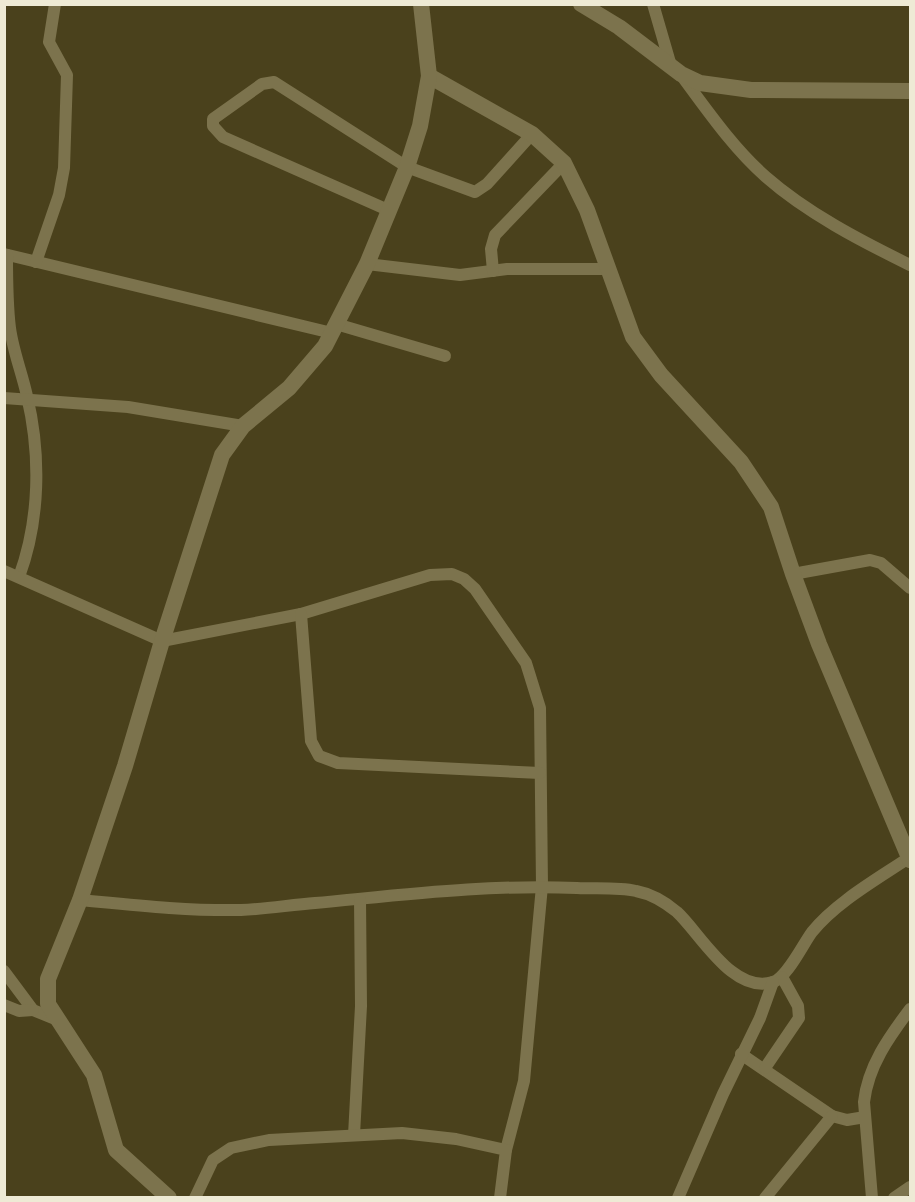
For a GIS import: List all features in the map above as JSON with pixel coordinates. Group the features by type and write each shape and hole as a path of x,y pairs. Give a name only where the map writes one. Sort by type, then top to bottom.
{"street":[{"path":"36,262 59,195 64,168 67,75 49,42 55,4"},
{"path":"581,4 619,27 676,70 700,83 730,89 910,91"},
{"path":"653,4 676,70 717,123 766,177 833,222 910,265"},
{"path":"169,1197 116,1150 94,1076 55,1019 48,1004 46,988 54,962 80,900 125,766 162,641 222,455 243,426 301,376 334,329 367,264 407,167 420,126 429,76 421,5"},
{"path":"429,76 532,134 564,163 587,210 625,318 645,356 730,449 758,484 771,507 793,574 844,703 910,858 846,900 825,917 777,980 741,1054 678,1197"},
{"path":"388,210 223,137 213,126 213,119 262,84 274,82 407,167 475,192 487,184 532,134"},
{"path":"493,271 491,249 495,235 564,163"},
{"path":"19,578 29,551 36,507 36,460 28,399 10,331 6,254 445,356"},
{"path":"367,264 460,275 493,271 608,269"},
{"path":"4,398 128,407 243,426"},
{"path":"793,574 857,560 870,560 881,563 910,588"},
{"path":"4,572 162,641 301,614 430,575 452,574 464,579 494,613 526,663 540,708 542,886 524,1081 506,1150 500,1197"},
{"path":"301,614 311,741 319,756 338,763 540,773"},
{"path":"80,900 169,908 241,909 493,887 542,886 635,891 649,895 678,914 714,957 726,967 753,982 777,980"},
{"path":"354,1135 361,1006 360,899"},
{"path":"4,971 33,1010"},
{"path":"765,1068 799,1018 798,1005 777,980"},
{"path":"4,1005 19,1011 33,1010 55,1019"},
{"path":"872,1197 864,1102 870,1074 889,1038 910,1009"},
{"path":"741,1054 765,1068 832,1116 847,1120 865,1117"},
{"path":"765,1197 832,1116"},
{"path":"195,1197 213,1160 231,1148 268,1140 425,1134 506,1150"},
{"path":"894,1197 910,1187"}]}
